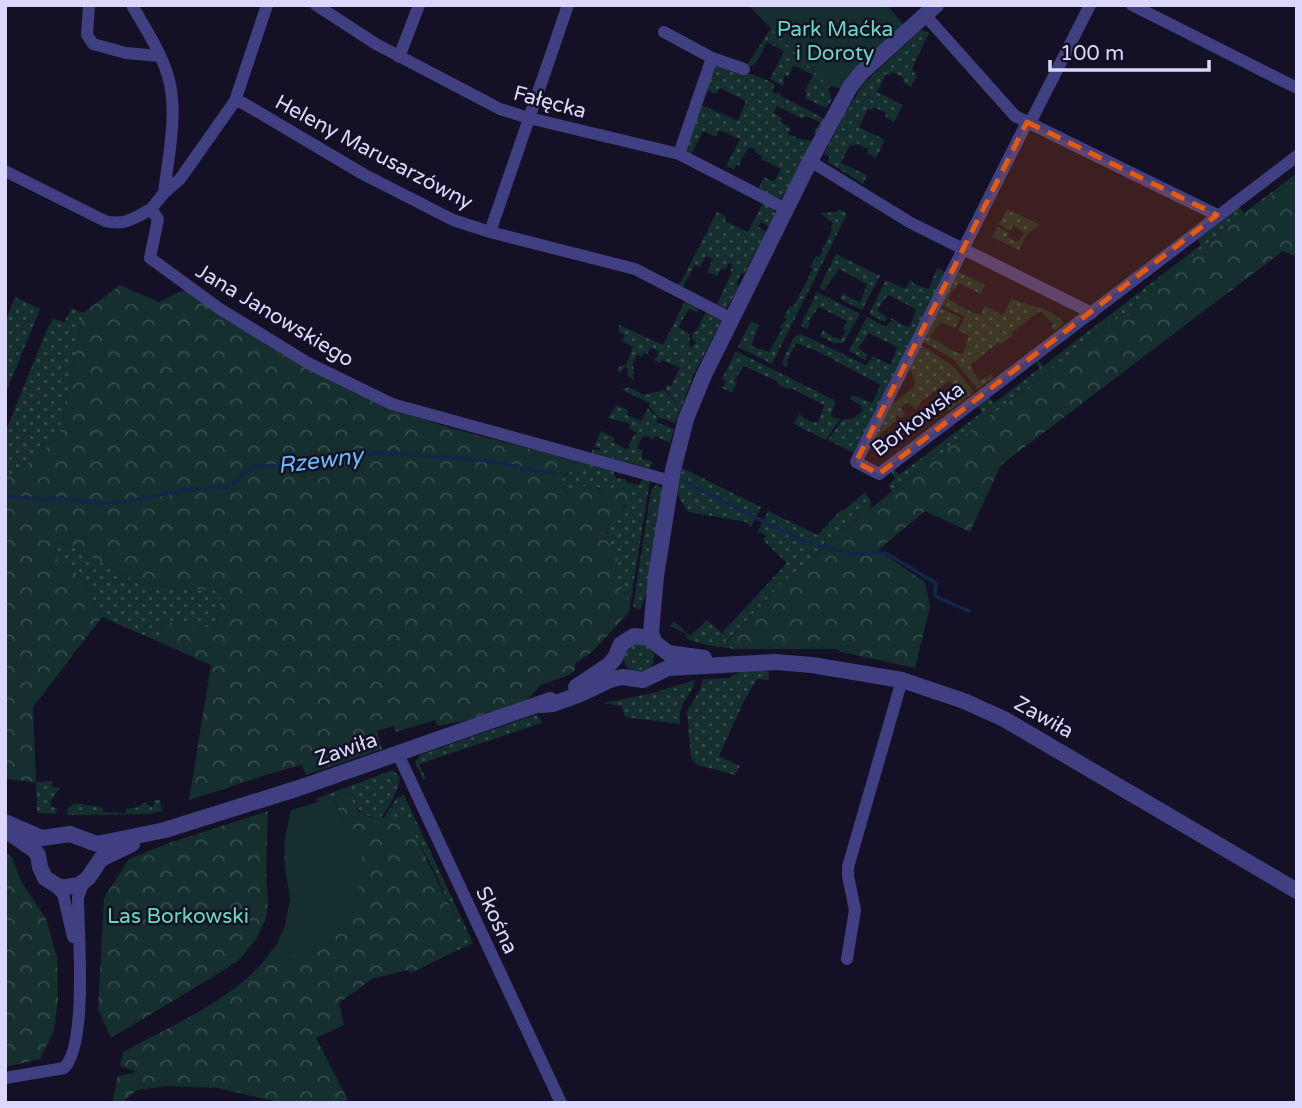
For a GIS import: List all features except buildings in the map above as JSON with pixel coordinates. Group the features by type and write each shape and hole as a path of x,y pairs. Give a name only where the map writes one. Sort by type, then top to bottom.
{"street":[{"path":"89,5 87,34 93,44 126,53 159,56"},
{"path":"132,5 170,82 170,148 164,193"},
{"path":"5,171 105,221 117,224 127,222 151,209 180,179 235,101 267,5"},
{"name":"Fałęcka","path":"316,5 399,57 493,106 529,118 679,154 786,209"},
{"path":"399,57 419,5"},
{"path":"490,232 568,5"},
{"name":"Borkowska","path":"1090,5 856,462 879,474 1297,156"},
{"path":"1132,5 1297,88"},
{"path":"657,672 661,662 652,626 656,576 671,481 686,419 704,374 837,108 861,73 930,10 1015,116 1217,215"},
{"path":"664,32 712,58 744,69"},
{"path":"679,154 712,58"},
{"name":"Heleny Marusarzówny","path":"235,101 243,103 363,174 453,220 635,269 732,319"},
{"path":"810,161 911,223 1092,313"},
{"name":"Jana Janowskiego","path":"151,209 158,219 150,258 220,309 308,363 392,404 413,411 671,481"},
{"path":"631,637 639,627 656,576"},
{"name":"Zawiła","path":"88,877 103,857 164,831 541,705 586,681 609,665 621,645 631,637 643,636 674,654 741,662 812,665 902,680 964,701 1004,719 1297,891"},
{"path":"617,655 619,667 629,678"},
{"name":"Zawiła","path":"541,705 553,704 578,695 610,680 643,680 668,668 741,662"},
{"path":"847,959 855,910 848,867 902,680"},
{"name":"Skośna","path":"398,754 561,1103"},
{"name":"Zawiła","path":"5,822 37,836 70,834 103,844 164,831"},
{"path":"5,830 34,850 42,873 64,898 79,957"},
{"path":"39,861 41,849 53,837"},
{"path":"5,1078 64,1068 74,1053 79,999 78,897 94,858 89,844 83,839"},
{"path":"55,886 73,888 88,877"}],"highlighted area":[{"path":"1027,122 1217,215 879,474 856,462"}],"green space":[{"name":"Park Maćka i Doroty","path":"748,5 887,5 905,26 843,89 828,86"},
{"path":"774,24 831,84 828,90 832,100 826,108 805,98 805,91 813,75 794,65 788,77 784,75 783,86 770,79 784,51 767,42 756,63 747,65"},
{"path":"921,30 929,33 912,69 917,77 911,87 903,82 904,78 892,72 890,75 886,74 877,92 903,105 894,122 885,117 886,113 874,107 872,110 868,109 859,127 885,140 876,158 867,153 868,149 856,143 854,146 850,145 841,163 867,175 863,184 828,162 830,157 824,154 864,83"},
{"path":"715,64 746,72 775,84 772,92 778,94 782,88 779,95 825,119 817,135 814,133 820,122 805,116 803,119 777,106 774,113 782,118 780,122 791,128 788,134 813,141 783,197 778,199 758,190 764,177 774,182 781,169 761,159 762,156 754,152 755,149 749,147 740,165 736,165 734,170 726,166 740,139 719,130 716,137 703,131 691,155 686,151 702,105 737,122 707,105 738,121 746,101 720,88 716,94 707,90"},
{"path":"1297,173 1297,179 1240,216 1134,306 892,491 888,486 895,478 891,471 894,469 899,475 982,412 978,406 989,397 994,403 1040,368 1036,362 1038,360 1043,366 1201,245 1197,238 1239,207 1244,213"},
{"path":"1297,179 1297,257 1283,251 1001,465 970,532 925,511 878,550 925,582 930,607 915,668 837,649 735,649 726,643 781,584 892,491 1134,306 1240,216"},
{"path":"763,203 773,208 775,214 769,226 761,222 758,227 766,232 744,274 741,273 736,284 739,286 726,309 717,304 732,272 730,271 733,266 729,263 726,268 720,270 718,276 707,272 713,259 706,256 700,267 695,265 683,287 677,284 681,282 717,212 726,217 725,221 748,232"},
{"path":"840,209 847,214 772,364 738,347 751,321 759,325 751,346 769,352 782,329 780,327 787,319 784,317 790,306 793,307 813,269 810,267 816,256 819,257 832,230 833,223 820,213 836,212"},
{"path":"1007,209 1040,225 1027,234 1019,250 992,237 998,227 1009,233 1007,237 1017,242 1025,233 1013,225 1010,231 999,224"},
{"path":"836,254 880,276 862,310 840,299 843,293 861,302 867,284 839,269 824,290 819,288"},
{"path":"937,268 947,273 856,454 828,440 842,420 854,418 863,410 850,399 852,395 872,403 881,385 817,351 796,343 786,368 783,360 794,337 801,334 866,365 871,359 876,361 872,356 891,365 897,347 869,333 858,348 868,355 865,360 849,351 867,317 886,327 890,322 895,323 891,318 910,327 916,309 888,295 877,310 887,318 885,322 869,314 886,280 905,289 911,280 914,284 929,289"},
{"path":"957,271 985,285 981,294 959,283 952,290 948,299 971,312 981,315 985,306 1003,315 1012,298 1053,313 1064,323 1048,332 1054,324 1040,311 1011,333 1012,336 1001,344 999,342 970,365 979,381 991,375 993,378 978,389 952,358 922,341 939,307 961,318 955,328 940,322 930,337 962,354 967,345 965,344 969,336 958,330 965,317 940,304"},
{"path":"120,285 159,302 186,289 279,352 353,392 423,419 558,456 579,465 576,471 568,472 562,478 564,491 567,493 592,485 608,493 617,483 627,484 632,495 630,500 611,522 606,534 608,542 618,554 615,573 626,595 629,612 594,650 575,664 575,670 569,675 541,685 525,702 474,719 437,726 435,720 396,732 394,726 377,731 382,749 306,775 302,765 189,800 211,665 157,641 165,622 215,628 222,591 143,585 61,541 53,557 83,577 102,617 33,707 36,782 5,779 5,473 12,476 59,437 83,313"},
{"path":"817,292 860,314 843,343 834,343 820,336 823,330 832,337 841,339 846,331 843,329 847,321 819,307 808,322 810,324 807,329 802,327"},
{"path":"15,297 40,309 5,395 5,323"},
{"path":"686,299 700,306 697,313 689,309 678,327 690,334 691,347 696,343 692,339 693,331 696,332 707,310 722,320 694,374 675,423 658,417 649,406 650,403 622,390 629,387 644,395 664,390 680,407 665,389 667,385 671,386 680,368 662,360 660,363 655,360 659,352 651,348 642,357 637,354 633,363 634,380 628,376 628,369 624,367 621,373 617,371 620,366 626,365 633,347 622,341 625,335 618,331 619,325 663,345"},
{"path":"72,308 83,313 59,437 12,476 5,473 5,433 48,327 53,319 64,322"},
{"path":"920,345 952,365 974,392 949,411 946,407 962,394 949,381 919,403 916,409 907,402 901,408 905,415 901,418 897,415 896,421 879,435 884,442 869,450 889,407 914,387 915,380 909,367"},
{"path":"736,351 834,400 831,414 832,417 840,419 826,440 794,424 799,414 818,423 824,405 777,384 775,380 744,366 734,381 737,383 732,393 718,386 723,387 726,381 722,379"},
{"path":"617,405 628,410 627,415 641,421 648,408 658,418 656,422 674,429 670,443 655,436 653,440 649,436 642,437 637,448 643,451 641,458 653,462 649,468 592,453 592,449 600,450 594,447 601,431 615,438 613,442 626,449 631,448 628,446 634,435 638,434 629,428 630,424 608,418"},
{"path":"558,456 613,471 616,478 625,479 626,482 640,485 643,476 650,480 629,612 626,595 615,573 618,554 606,535 612,521 627,506 613,488 608,493 598,487 571,493 564,491 562,478 579,465"},
{"path":"682,468 761,507 751,527 746,522 688,512 677,494"},
{"path":"657,484 663,489 649,587 640,610 633,606 651,491"},
{"path":"865,492 871,501 870,509 781,584 726,642 735,649 687,639 687,634 670,626 674,621 690,636 707,620 722,633 787,563 763,540 766,536 761,532 757,533 768,511 818,535 841,510"},
{"path":"61,541 143,585 222,591 215,629 165,622 157,641 102,617 83,577 53,557"},
{"path":"639,643 645,644 653,652 653,664 645,672 639,673 633,672 625,664 624,658 625,652 633,644"},
{"path":"744,669 766,669 769,680 757,679 719,756 740,766 735,775 698,765 691,759 687,711 700,690 703,679 729,678"},
{"path":"695,680 681,709 680,724 625,717 622,706 604,703 653,693"},
{"path":"537,714 542,723 419,764 426,779 423,779 415,762 420,755"},
{"path":"393,770 400,778 399,784 381,817 364,814 347,792 320,802 315,799"},
{"path":"52,781 52,787 60,788 51,800 51,806 57,809 56,814 37,813 36,782"},
{"path":"347,792 359,812 370,817 400,818 412,829 459,925 462,937 452,953 411,973 408,970 372,979 339,1003 344,1025 316,1038 348,1100 336,1103 283,1103 217,1088 166,1086 137,1090 121,1103 112,1103 118,1076 135,1071 120,1066 123,1052 201,1011 228,993 252,974 272,952 285,927 290,900 285,853 291,810 343,824 334,797"},
{"path":"404,795 473,943 452,953 458,945 459,925 432,866 411,829 384,817 397,798"},
{"path":"334,797 345,828 360,851 363,861 359,888 352,909 334,938 304,952 264,961 277,944 285,925 290,900 284,842 291,810"},
{"path":"154,800 160,800 162,811 147,814 67,815 68,808 75,803 103,808 103,812 126,813 126,809 138,807 145,802 151,807 154,806"},
{"name":"Las Borkowski","path":"268,811 268,903 266,918 256,939 240,959 221,972 111,1038 98,1009 104,898 129,859 166,844"},
{"name":"Las Borkowski","path":"5,851 12,858 22,883 46,919 57,957 58,999 54,1031 40,1059 5,1067"}],"waterway":[{"name":"Rzewny","path":"5,496 123,502 185,490 231,486 247,470 256,466 305,466 382,452 487,461 556,474"},
{"name":"Rzewny","path":"685,482 801,540 852,554 885,553 934,582 935,594 939,598 969,611"}]}
